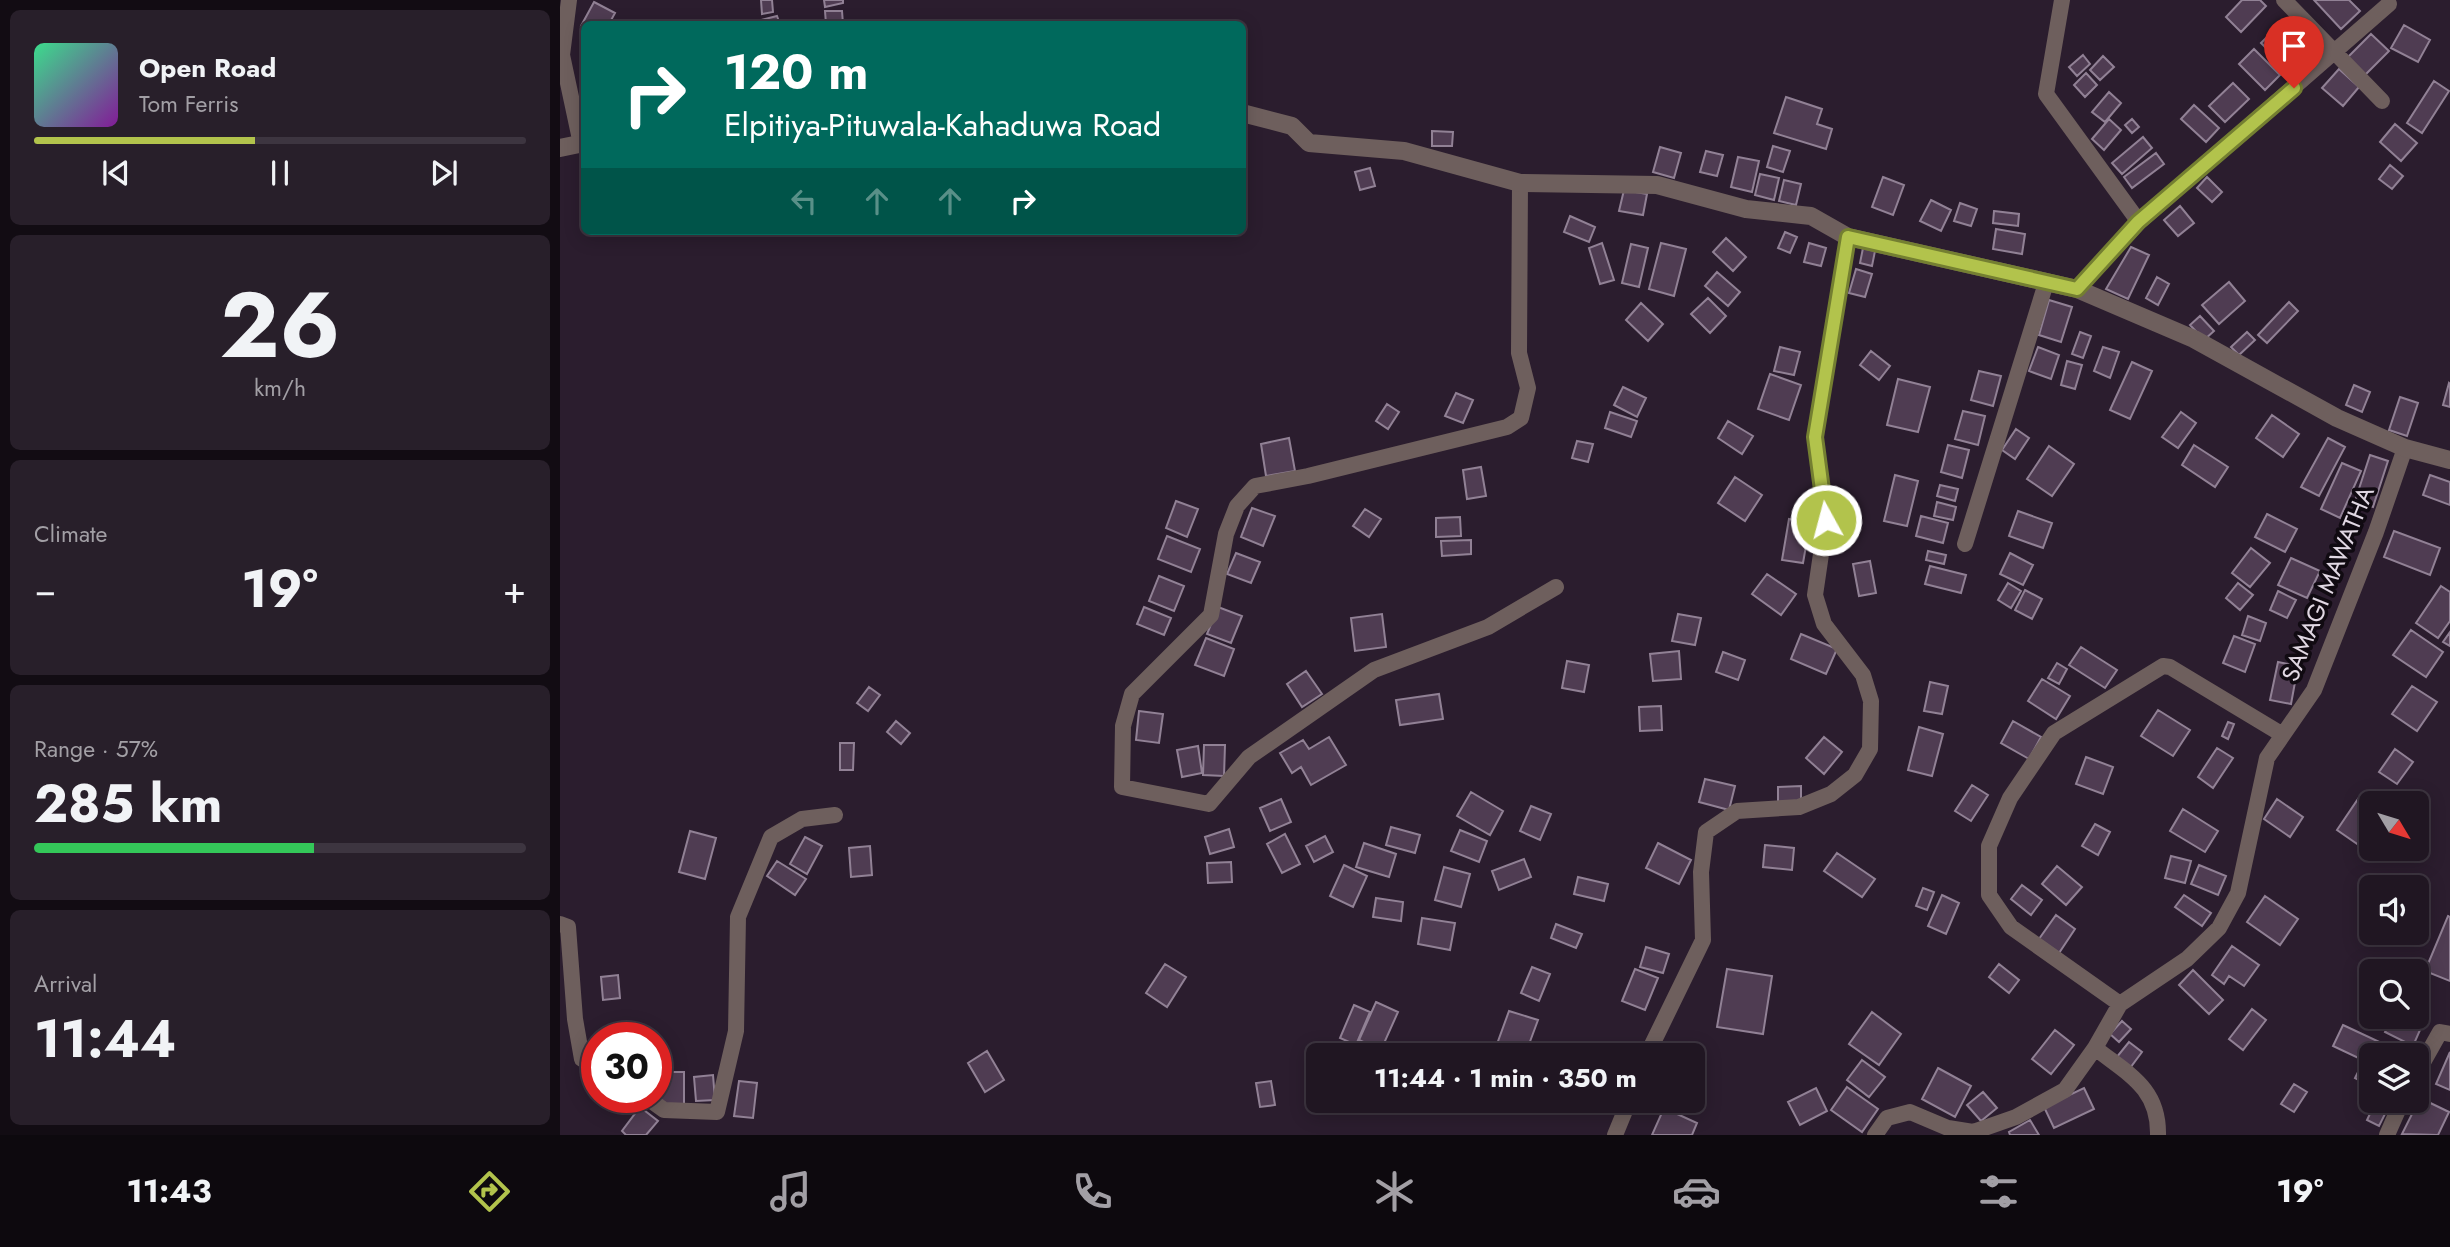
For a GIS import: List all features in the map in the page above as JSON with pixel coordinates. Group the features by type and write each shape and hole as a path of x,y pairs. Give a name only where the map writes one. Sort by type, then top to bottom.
{"street":[{"path":"569,0 562,55 581,136"},
{"path":"2062,0 2046,94 2138,222"},
{"path":"2284,0 2333,54 2382,101"},
{"path":"2077,289 2138,222 2389,4"},
{"path":"1246,114 1292,126 1309,144 1404,151 1520,183 1657,186 1746,209 1811,216 1848,237 2077,289 2194,339 2337,418 2404,449 2450,460"},
{"path":"560,148 581,144"},
{"path":"1520,183 1518,353 1528,388 1521,418 1507,427 1308,476 1255,486 1237,506 1226,534 1211,615 1132,694 1123,726 1122,787 1209,804 1249,757 1374,670 1488,627 1556,587"},
{"path":"1653,1043 1703,940 1701,872 1706,832 1737,811 1799,807 1831,794 1855,775 1870,749 1871,701 1863,676 1824,624 1815,595 1826,520 1815,437 1848,237"},
{"path":"1965,544 2046,283"},
{"name":"SAMAGI MAWATHA","path":"2120,1004 2187,960 2219,928 2238,893 2267,758 2314,690 2376,532 2404,449"},
{"path":"1875,1135 1887,1118 1910,1112 1948,1128 1973,1132 2016,1117 2065,1090 2095,1048 2120,1004 2011,927 1989,895 1989,846 2010,798 2054,733 2163,666 2170,667 2283,734"},
{"path":"672,1110 717,1112 736,1031 738,917 771,837 802,819 835,815"},
{"path":"560,925 568,927 575,1019 581,1053"},
{"path":"2429,1052 2440,1032 2450,1034"},
{"path":"2095,1048 2147,1088 2159,1118 2158,1135"},
{"path":"1615,1135 1624,1113"},
{"path":"2388,1135 2397,1113"}],"building":[{"path":"761,0 772,0 773,12 762,14"},
{"path":"824,0 843,0 843,3 825,7"},
{"path":"2242,0 2260,0 2266,6 2241,32 2226,17"},
{"path":"2314,0 2349,0 2360,11 2341,29"},
{"path":"594,2 615,13 611,21 584,21"},
{"path":"825,11 842,11 843,21 826,21"},
{"path":"777,16 779,21 757,21"},
{"path":"2282,22 2308,48 2287,69 2261,43"},
{"path":"2404,25 2430,40 2418,62 2391,48"},
{"path":"2371,34 2389,51 2363,77 2345,60"},
{"path":"2254,49 2280,75 2265,90 2239,64"},
{"path":"2083,55 2090,64 2077,76 2069,67"},
{"path":"2103,56 2114,67 2100,80 2090,70"},
{"path":"2339,69 2359,87 2343,106 2322,88"},
{"path":"2086,73 2097,85 2085,97 2074,85"},
{"path":"2434,81 2449,91 2422,133 2407,123"},
{"path":"2233,83 2249,99 2225,122 2209,106"},
{"path":"2109,92 2121,103 2105,122 2092,112"},
{"path":"1786,97 1822,109 1817,124 1832,129 1826,149 1774,133"},
{"path":"2194,105 2219,128 2206,142 2181,119"},
{"path":"2109,119 2121,130 2104,150 2092,139"},
{"path":"2132,119 2139,127 2132,133 2125,125"},
{"path":"2395,124 2417,143 2401,161 2380,142"},
{"path":"1432,131 1453,132 1452,146 1432,146"},
{"path":"2143,137 2152,148 2122,174 2112,163"},
{"path":"1773,146 1790,151 1783,172 1767,167"},
{"path":"1660,147 1681,153 1674,178 1653,172"},
{"path":"1706,151 1723,155 1717,176 1700,172"},
{"path":"2156,153 2164,164 2132,188 2124,177"},
{"path":"1738,157 1759,161 1752,192 1731,187"},
{"path":"2390,165 2403,176 2392,189 2379,179"},
{"path":"1370,168 1375,186 1360,190 1355,172"},
{"path":"1760,174 1779,178 1774,200 1755,195"},
{"path":"1883,177 1904,185 1893,215 1872,207"},
{"path":"2207,177 2222,192 2212,202 2197,188"},
{"path":"1784,180 1801,184 1796,205 1779,201"},
{"path":"1624,190 1647,194 1643,215 1619,211"},
{"path":"1931,200 1951,210 1941,231 1920,221"},
{"path":"1960,203 1977,209 1971,226 1954,221"},
{"path":"2180,206 2194,223 2178,236 2164,220"},
{"path":"1994,211 2019,214 2018,226 1993,223"},
{"path":"1570,216 1595,227 1589,242 1564,232"},
{"path":"1996,229 2025,234 2022,254 1993,249"},
{"path":"1785,232 1797,237 1790,253 1778,248"},
{"path":"1726,238 1746,257 1733,271 1713,252"},
{"path":"1602,243 1614,280 1600,284 1589,248"},
{"path":"1661,243 1686,249 1674,296 1649,289"},
{"path":"1809,243 1826,248 1821,266 1804,262"},
{"path":"1631,244 1648,248 1639,287 1622,283"},
{"path":"2131,247 2149,255 2128,299 2106,289"},
{"path":"1863,248 1875,251 1872,266 1860,263"},
{"path":"1856,269 1872,274 1865,297 1849,293"},
{"path":"1717,272 1740,292 1728,306 1705,286"},
{"path":"2157,277 2169,284 2158,305 2146,298"},
{"path":"2229,282 2245,301 2219,324 2202,305"},
{"path":"1708,298 1726,316 1710,333 1691,314"},
{"path":"2049,300 2072,307 2061,342 2039,335"},
{"path":"2289,302 2298,311 2267,343 2258,335"},
{"path":"1641,303 1663,324 1648,341 1626,320"},
{"path":"2200,316 2214,331 2204,340 2190,325"},
{"path":"2080,332 2091,336 2083,358 2072,354"},
{"path":"2247,332 2255,340 2239,355 2231,347"},
{"path":"1780,347 1800,352 1794,375 1774,371"},
{"path":"2038,347 2059,355 2051,379 2029,371"},
{"path":"2103,347 2119,352 2110,378 2094,371"},
{"path":"1871,351 1890,366 1879,380 1860,365"},
{"path":"2067,361 2082,365 2075,389 2061,385"},
{"path":"2132,362 2152,371 2130,419 2110,410"},
{"path":"1979,371 2001,376 1993,406 1971,400"},
{"path":"1770,374 1801,385 1789,420 1758,409"},
{"path":"1898,379 1930,387 1918,432 1887,425"},
{"path":"2450,384 2450,407 2443,405"},
{"path":"2354,385 2370,392 2362,412 2346,405"},
{"path":"1623,387 1646,398 1637,417 1614,405"},
{"path":"1456,393 1473,400 1463,423 1445,416"},
{"path":"2400,397 2418,403 2407,436 2389,430"},
{"path":"1387,404 1399,412 1388,429 1376,421"},
{"path":"1963,411 1985,416 1978,445 1955,439"},
{"path":"1610,412 1637,421 1631,437 1605,428"},
{"path":"2181,412 2196,423 2178,448 2162,437"},
{"path":"2272,415 2299,434 2283,457 2256,438"},
{"path":"1728,421 1753,436 1742,454 1718,438"},
{"path":"2016,429 2029,438 2015,459 2002,450"},
{"path":"1289,438 1295,471 1266,476 1261,444"},
{"path":"2328,438 2345,447 2319,496 2301,487"},
{"path":"1577,441 1593,444 1588,462 1572,458"},
{"path":"1948,445 1969,450 1962,478 1941,472"},
{"path":"2194,445 2228,467 2215,487 2182,465"},
{"path":"2049,446 2074,464 2052,496 2027,479"},
{"path":"2370,455 2388,461 2373,507 2355,501"},
{"path":"2342,463 2361,471 2340,518 2321,509"},
{"path":"1481,467 1486,496 1467,499 1463,470"},
{"path":"1895,475 1918,481 1907,526 1884,521"},
{"path":"2430,475 2450,482 2450,505 2423,495"},
{"path":"1735,477 1762,495 1745,521 1718,503"},
{"path":"1940,485 1958,489 1955,501 1937,496"},
{"path":"1176,501 1198,509 1187,537 1166,528"},
{"path":"1937,502 1956,507 1953,520 1934,516"},
{"path":"1252,508 1275,516 1263,546 1241,537"},
{"path":"1365,509 1381,519 1369,537 1353,526"},
{"path":"2018,511 2052,523 2043,548 2009,536"},
{"path":"2267,514 2297,529 2285,552 2255,537"},
{"path":"1921,516 1948,523 1943,543 1916,536"},
{"path":"1460,517 1461,536 1436,537 1436,518"},
{"path":"1789,519 1810,523 1803,563 1782,560"},
{"path":"2394,531 2440,548 2430,575 2384,557"},
{"path":"1167,536 1200,549 1191,572 1158,559"},
{"path":"1471,540 1471,554 1442,556 1441,541"},
{"path":"2251,548 2270,563 2250,587 2232,573"},
{"path":"1928,551 1946,555 1944,564 1926,560"},
{"path":"1236,553 1260,562 1251,583 1227,574"},
{"path":"2010,553 2033,565 2023,585 2000,574"},
{"path":"2291,558 2320,571 2307,598 2278,585"},
{"path":"1870,561 1876,593 1859,596 1853,564"},
{"path":"1930,566 1966,575 1961,593 1925,584"},
{"path":"1767,574 1796,594 1781,615 1752,594"},
{"path":"1159,576 1184,586 1174,611 1149,601"},
{"path":"2008,583 2021,591 2011,608 1998,600"},
{"path":"2238,583 2253,595 2240,610 2226,598"},
{"path":"2441,586 2450,592 2450,621 2438,638 2416,623"},
{"path":"2025,590 2042,599 2032,619 2015,610"},
{"path":"2278,591 2296,600 2287,618 2270,610"},
{"path":"1144,607 1171,618 1164,635 1137,624"},
{"path":"1218,607 1242,616 1231,643 1207,634"},
{"path":"1382,614 1386,647 1355,651 1351,618"},
{"path":"1678,614 1701,618 1695,645 1672,641"},
{"path":"2248,616 2266,623 2260,641 2242,635"},
{"path":"2411,630 2443,652 2426,677 2393,655"},
{"path":"2450,632 2450,646 2443,642"},
{"path":"1801,634 1837,649 1826,674 1791,659"},
{"path":"2234,636 2255,644 2245,672 2223,663"},
{"path":"1206,638 1234,649 1224,676 1195,665"},
{"path":"2081,647 2117,670 2105,688 2069,665"},
{"path":"1679,651 1681,679 1653,681 1650,654"},
{"path":"1723,652 1745,660 1738,680 1716,672"},
{"path":"1567,661 1589,665 1584,692 1562,688"},
{"path":"2278,662 2298,666 2291,704 2270,700"},
{"path":"2057,663 2067,669 2059,684 2048,678"},
{"path":"1306,671 1322,694 1302,707 1287,684"},
{"path":"2042,679 2070,696 2056,719 2028,701"},
{"path":"1930,682 1948,686 1942,714 1924,711"},
{"path":"2412,686 2437,702 2417,731 2392,714"},
{"path":"869,687 880,695 868,711 857,703"},
{"path":"1439,694 1443,719 1400,725 1396,700"},
{"path":"1661,706 1662,730 1640,731 1639,707"},
{"path":"2158,710 2190,730 2173,756 2141,736"},
{"path":"1139,711 1163,714 1159,743 1136,740"},
{"path":"896,721 910,733 901,744 887,732"},
{"path":"2013,721 2041,737 2029,759 2001,743"},
{"path":"2228,722 2234,724 2228,739 2222,736"},
{"path":"1919,727 1943,734 1932,776 1908,770"},
{"path":"1329,737 1346,765 1311,785 1301,767 1292,773 1280,753 1303,740 1309,749"},
{"path":"1824,737 1842,752 1824,774 1806,758"},
{"path":"840,743 854,743 853,770 840,770"},
{"path":"1204,745 1225,745 1224,776 1203,775"},
{"path":"1198,746 1202,773 1182,777 1177,750"},
{"path":"2217,748 2233,758 2213,788 2198,777"},
{"path":"2395,749 2413,762 2397,784 2379,772"},
{"path":"2086,757 2113,767 2103,794 2076,784"},
{"path":"1705,779 1735,786 1729,810 1699,802"},
{"path":"1972,785 1988,795 1971,821 1955,811"},
{"path":"1801,786 1801,802 1778,803 1778,787"},
{"path":"1471,792 1503,811 1490,835 1457,816"},
{"path":"1281,799 1291,822 1270,831 1260,808"},
{"path":"2277,799 2303,817 2290,837 2264,819"},
{"path":"2358,799 2359,800 2359,845 2337,830"},
{"path":"1531,806 1551,814 1540,840 1520,831"},
{"path":"2183,809 2218,831 2205,852 2170,831"},
{"path":"2095,824 2110,832 2098,855 2082,846"},
{"path":"1391,827 1420,835 1415,853 1386,845"},
{"path":"1229,829 1234,847 1210,854 1205,837"},
{"path":"1460,830 1487,841 1479,862 1451,851"},
{"path":"690,831 716,838 705,879 679,872"},
{"path":"1285,834 1300,864 1282,873 1267,844"},
{"path":"1325,836 1333,852 1314,862 1306,846"},
{"path":"805,837 822,846 807,874 790,864"},
{"path":"1364,843 1396,854 1389,877 1356,867"},
{"path":"1658,843 1691,860 1679,884 1646,868"},
{"path":"1765,845 1794,848 1792,870 1763,867"},
{"path":"870,846 872,875 851,877 849,848"},
{"path":"1837,853 1875,879 1862,897 1824,871"},
{"path":"2171,856 2191,861 2185,883 2165,878"},
{"path":"1524,859 1531,877 1499,890 1492,871"},
{"path":"777,861 806,879 795,895 767,876"},
{"path":"1231,862 1232,882 1208,883 1207,863"},
{"path":"1344,865 1367,876 1353,907 1330,896"},
{"path":"2199,865 2226,876 2218,895 2191,884"},
{"path":"2057,866 2082,887 2066,905 2042,884"},
{"path":"1444,867 1470,874 1461,907 1435,900"},
{"path":"1578,877 1608,884 1604,901 1574,894"},
{"path":"2022,885 2042,900 2031,915 2011,899"},
{"path":"1923,888 1934,892 1927,910 1916,906"},
{"path":"1942,895 1959,903 1946,934 1928,926"},
{"path":"2184,895 2211,913 2202,926 2175,907"},
{"path":"2265,896 2298,919 2280,945 2247,922"},
{"path":"1376,898 1403,902 1401,921 1373,917"},
{"path":"2056,915 2075,929 2059,953 2039,939"},
{"path":"2448,916 2450,981 2429,973 2429,961"},
{"path":"1422,918 1455,923 1450,950 1418,944"},
{"path":"1556,924 1582,934 1576,948 1551,938"},
{"path":"2232,946 2259,965 2244,986 2229,976 2224,984 2212,975"},
{"path":"1646,947 1669,954 1663,973 1640,967"},
{"path":"1165,964 1186,977 1167,1007 1146,993"},
{"path":"1999,964 2019,980 2009,993 1989,977"},
{"path":"1532,967 1550,974 1539,1001 1521,993"},
{"path":"1635,969 1658,978 1645,1010 1622,1001"},
{"path":"1727,969 1772,976 1763,1034 1717,1027"},
{"path":"2193,970 2223,1000 2209,1014 2179,985"},
{"path":"618,975 620,998 603,1000 601,977"},
{"path":"1376,1002 1398,1012 1384,1043 1366,1043 1359,1040"},
{"path":"1354,1005 1370,1012 1357,1043 1340,1038"},
{"path":"2252,1009 2266,1020 2243,1050 2229,1039"},
{"path":"1509,1011 1538,1020 1529,1043 1497,1043"},
{"path":"1872,1012 1901,1034 1879,1065 1849,1044"},
{"path":"2122,1021 2131,1029 2119,1042 2110,1034"},
{"path":"2343,1025 2382,1043 2359,1043 2359,1058 2333,1046"},
{"path":"2387,1029 2420,1029 2414,1043 2407,1043 2385,1032"},
{"path":"2055,1030 2074,1045 2051,1074 2032,1059"},
{"path":"2129,1042 2142,1052 2130,1068 2116,1058"},
{"path":"987,1051 1004,1080 985,1092 968,1063"},
{"path":"2450,1052 2450,1090 2436,1084"},
{"path":"1862,1060 1885,1077 1869,1097 1847,1080"},
{"path":"1938,1068 1971,1086 1955,1117 1922,1099"},
{"path":"672,1072 684,1072 684,1104 672,1104"},
{"path":"713,1075 715,1100 696,1101 694,1077"},
{"path":"739,1081 757,1083 753,1118 734,1116"},
{"path":"1271,1081 1275,1105 1260,1107 1256,1083"},
{"path":"2294,1084 2307,1092 2294,1112 2281,1104"},
{"path":"1847,1087 1878,1109 1862,1132 1831,1110"},
{"path":"1816,1088 1827,1111 1800,1125 1788,1102"},
{"path":"2084,1088 2094,1109 2054,1128 2044,1107"},
{"path":"1983,1092 1997,1108 1981,1121 1967,1105"},
{"path":"2429,1102 2449,1112 2438,1135 2402,1134 2412,1113 2429,1113"},
{"path":"636,1113 648,1113 658,1121 646,1135 626,1135 622,1131"},
{"path":"1662,1113 1675,1113 1697,1123 1692,1135 1652,1135"},
{"path":"2370,1113 2386,1113 2379,1126 2367,1120"},
{"path":"2030,1120 2039,1135 2010,1135 2009,1132"}],"route":[{"path":"1826,520 1815,437 1848,237 2077,289 2138,222 2294,88"}]}
